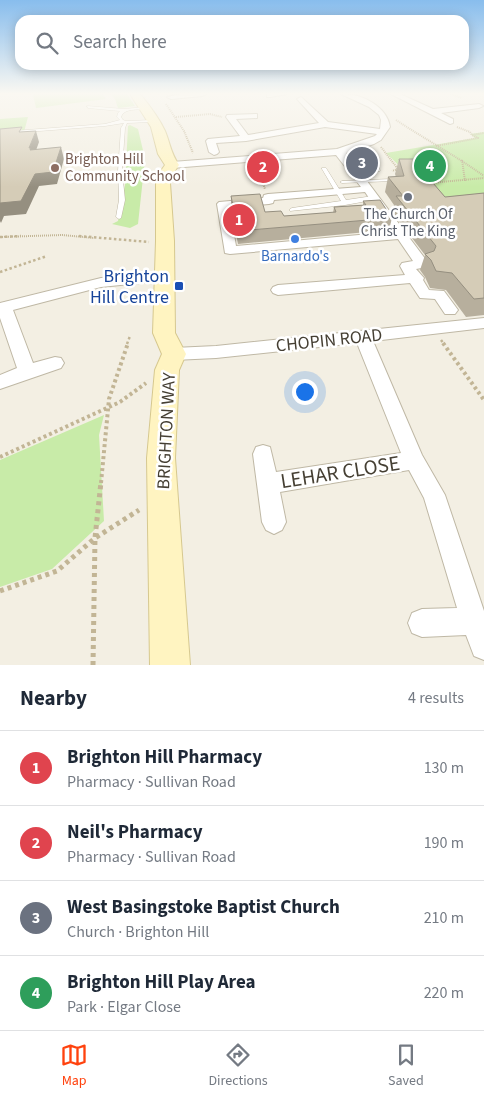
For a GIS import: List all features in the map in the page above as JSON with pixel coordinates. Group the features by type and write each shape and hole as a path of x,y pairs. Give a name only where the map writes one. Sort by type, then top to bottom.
{"street":[{"path":"154,125 166,158 172,165 338,152 371,142 383,132 386,125"},
{"path":"236,125 246,138"},
{"path":"214,152 210,142 213,141 246,138 319,125"},
{"path":"338,125 383,132"},
{"path":"338,152 354,171 361,186 375,201 422,264 407,266 425,295 439,294 450,310"},
{"name":"BRIGHTON WAY","path":"170,665 161,458 167,370 174,354 164,333 163,183 172,165"},
{"path":"361,186 268,197 269,201 223,204 230,250 401,235"},
{"path":"27,370 2,308 77,286 123,278 164,277"},
{"path":"278,290 416,278"},
{"name":"CHOPIN ROAD","path":"174,354 216,352 484,323"},
{"name":"LEHAR CLOSE","path":"363,337 414,460 434,495 474,621 484,646"},
{"path":"0,382 27,370 55,363"},
{"name":"LEHAR CLOSE","path":"263,454 274,522"},
{"name":"LEHAR CLOSE","path":"267,484 414,460"},
{"path":"422,623 474,621"}],"lane":[{"path":"0,133 105,125"},
{"path":"119,217 122,200 120,171 123,125"},
{"path":"354,171 378,170 377,168"},
{"path":"324,169 340,187 345,203"},
{"path":"361,186 392,180"},
{"path":"292,210 375,201"}],"path":[{"path":"181,125 195,157"},
{"path":"403,125 435,146 462,160 484,177"},
{"path":"435,146 478,138 472,135 484,133"},
{"path":"462,160 465,181"},
{"path":"254,161 268,197"},
{"path":"432,190 427,184 465,181 484,177"},
{"path":"0,237 62,235 155,241"},
{"path":"0,272 47,256"},
{"path":"93,665 95,538 109,399 130,336"},
{"path":"438,336 484,400"},
{"path":"0,457 120,402 147,382"},
{"path":"0,591 57,572 95,538 139,510"}],"green space":[{"path":"0,125 26,125 24,132 0,134"},
{"path":"130,125 138,129 145,159 138,224 130,228 112,224 118,221 125,185 128,126"},
{"path":"484,132 484,203 442,207 386,153 475,138 470,134"},
{"path":"104,415 99,435 104,521 52,569 0,587 0,460"}],"building":[{"path":"22,127 19,132 36,131 29,148 31,148 30,150 61,147 53,172 35,174 21,201 0,203 0,129"},
{"path":"399,159 413,159 427,163 421,169 445,197 484,193 484,298 474,299 452,273 436,271 431,260 425,254 434,251 436,246 396,196 403,196 388,177 404,176"},
{"path":"260,194 265,212 281,211 284,216 336,212 334,207 366,205 363,201 380,200 392,218 238,231 231,196"}],"place":[{"name":"West Basingstoke Baptist Church","path":"362,163"},
{"name":"Brighton Hill Play Area","path":"430,166"},
{"name":"Neil's Pharmacy","path":"263,167"},
{"name":"Brighton Hill Community School","path":"55,168"},
{"name":"The Church Of Christ The King","path":"408,197"},
{"name":"Brighton Hill Pharmacy","path":"239,220"},
{"name":"Barnardo's","path":"295,239"},
{"name":"Brighton Hill Centre","path":"179,286"}]}
